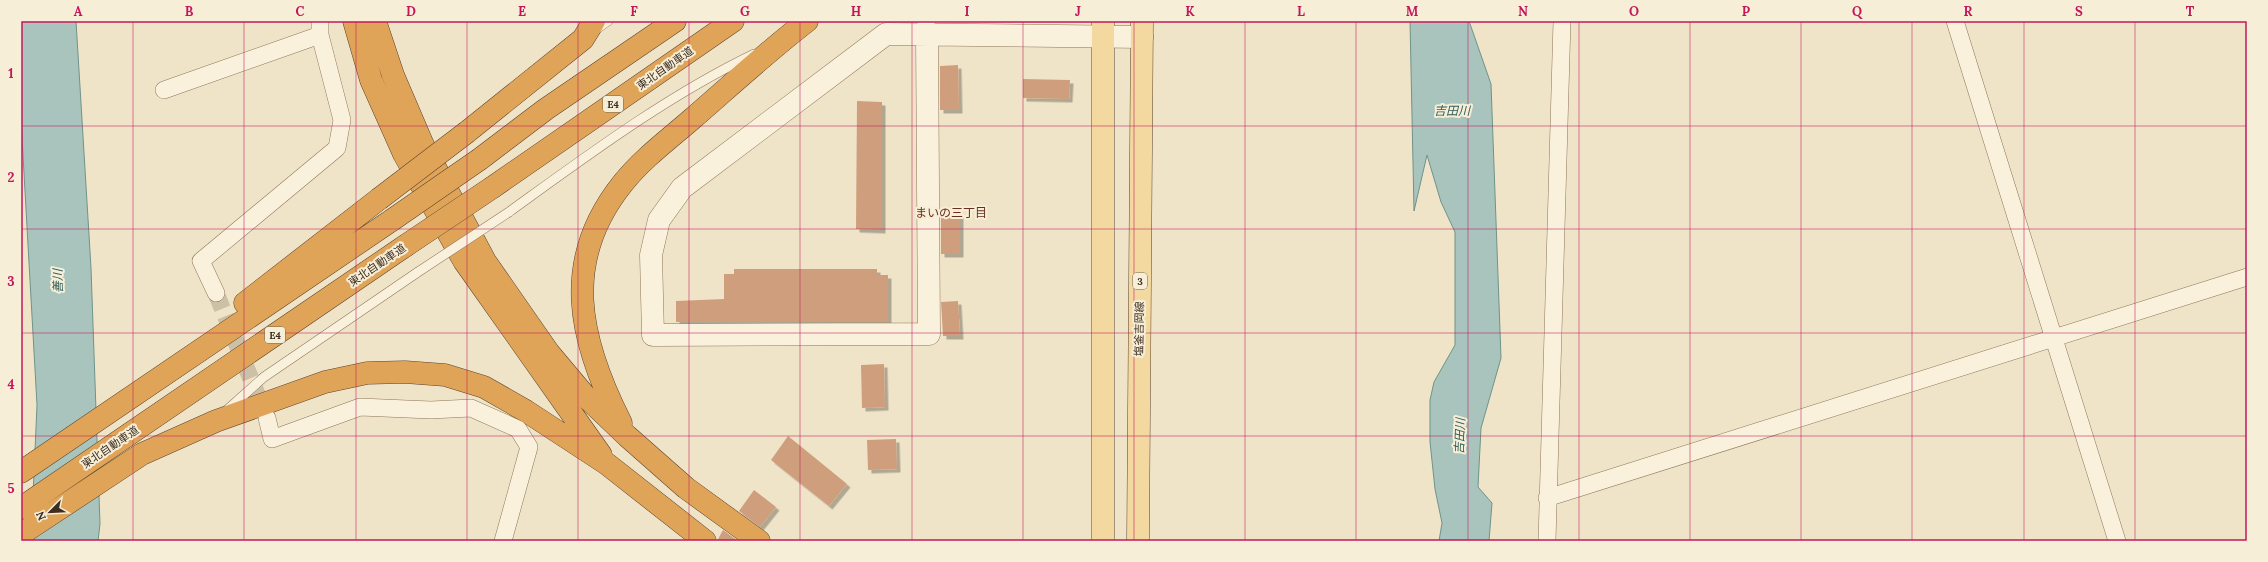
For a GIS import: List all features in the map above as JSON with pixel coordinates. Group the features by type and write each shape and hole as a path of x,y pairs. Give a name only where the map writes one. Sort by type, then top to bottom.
{"highway":[{"path":"354,21 374,86 404,154 464,261 607,464"},
{"path":"375,21 393,75 423,145 484,261 549,353 586,397 627,436 686,488 759,541"},
{"path":"21,472 392,220 480,159 546,109 675,21"},
{"name":"東北自動車道","path":"21,508 493,187 733,21"},
{"path":"627,436 604,391 590,352 582,307 582,281 589,245 604,211 624,182 655,152 783,40 807,21"},
{"path":"140,392 195,341 467,132 588,30"},
{"path":"21,534 142,454 216,421 325,382 367,373 405,372 445,375 484,387 607,464 705,541"}],"main road":[{"path":"1103,29 1103,541"},
{"name":"塩釜吉岡線","path":"1138,541 1142,29"}],"street":[{"path":"1547,541 1547,498 1562,21"},
{"path":"1955,21 2117,541"},
{"path":"164,90 320,28 342,120 337,148 201,261 216,294"},
{"path":"926,28 929,334 653,335 651,255 659,220 682,188 886,34 926,28 1142,29"},
{"path":"1547,498 2054,340 2247,277"},
{"path":"267,418 272,439 360,407 430,410 471,408 518,429 529,447 503,541"}],"lane":[{"path":"588,30 608,21"},
{"path":"216,421 264,377 509,212 597,148 712,74 783,40"}],"water":[{"name":"善川","path":"21,21 76,21 91,268 100,524 98,541 31,541 37,405 21,120"},
{"name":"吉田川","path":"1410,21 1469,21 1491,84 1501,358 1481,428 1478,487 1492,503 1489,541 1439,541 1442,523 1435,489 1430,442 1430,400 1434,382 1455,345 1455,232 1441,202 1427,155 1414,211"}],"building":[{"path":"958,65 959,110 940,110 940,66"},
{"path":"1023,79 1070,80 1069,99 1023,98"},
{"path":"857,101 882,102 882,230 856,229"},
{"path":"941,214 960,214 960,254 941,254"},
{"path":"734,269 877,269 877,275 888,275 888,322 676,322 676,301 724,299 724,274 734,274"},
{"path":"958,301 960,336 943,336 941,302"},
{"path":"884,364 885,407 862,408 861,365"},
{"path":"788,436 847,484 829,506 771,460"},
{"path":"896,439 897,469 868,470 867,440"},
{"path":"754,490 776,507 760,527 739,511"},
{"path":"723,530 738,541 717,541"}],"tunnel":[{"path":"216,293 266,416"}],"district":[{"name":"まいの三丁目","path":"951,213"}]}
